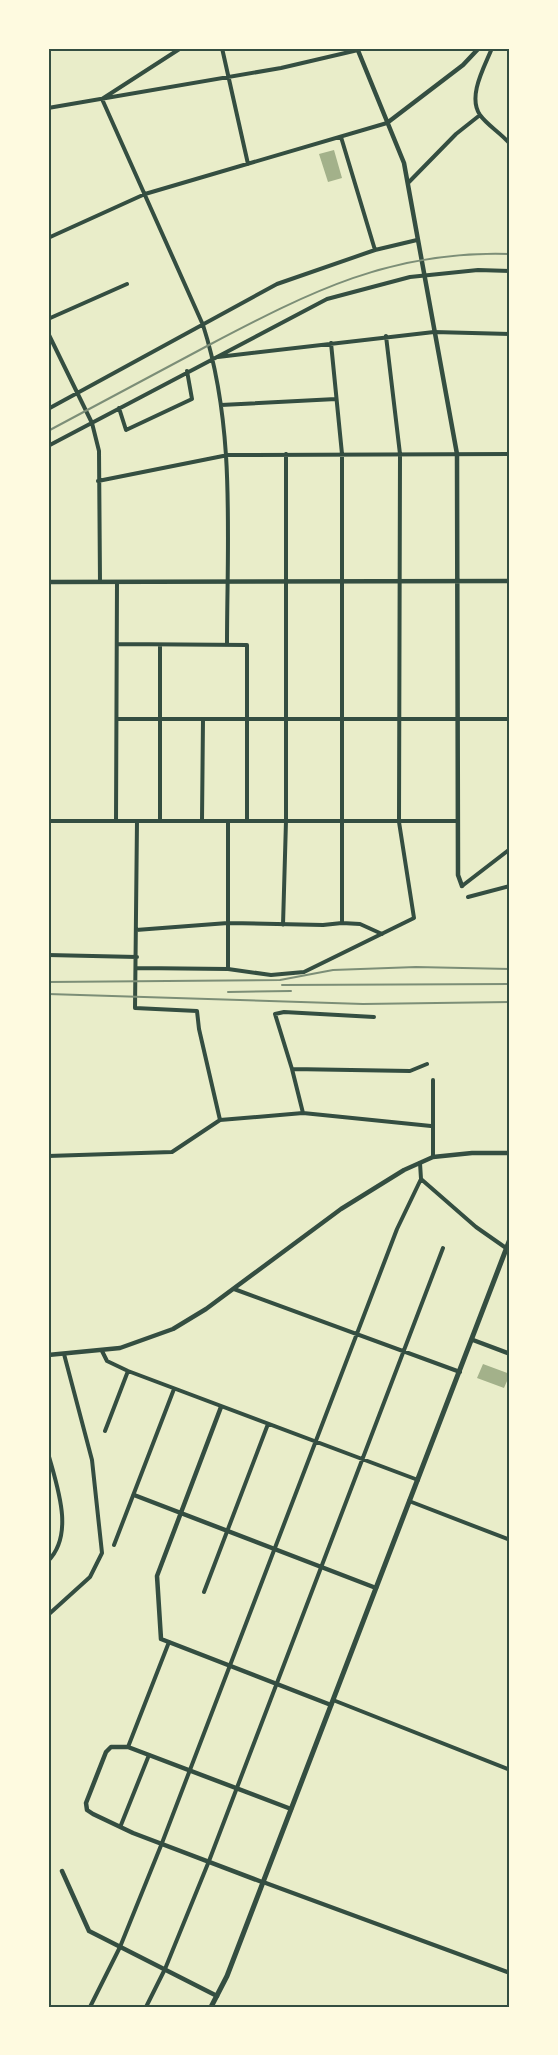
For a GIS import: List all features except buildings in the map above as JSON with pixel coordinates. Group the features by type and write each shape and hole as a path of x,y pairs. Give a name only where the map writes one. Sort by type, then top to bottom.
{"main road":[{"path":"211,2007 291,1809 510,1239"}],"street":[{"path":"102,99 181,48"},
{"path":"222,48 248,164"},
{"path":"48,238 145,194 387,123 463,66 479,48"},
{"path":"492,48 478,84 475,101 480,115 510,144"},
{"path":"48,108 228,77 357,49 409,182 423,276 457,454 458,875 462,886 510,849"},
{"path":"102,99 204,328 213,356 228,455 227,645"},
{"path":"409,182 456,134 480,115"},
{"path":"341,137 375,250"},
{"path":"48,409 204,328 277,284 375,250 417,240"},
{"path":"48,446 213,356 327,298 381,283 423,276 478,270 510,271"},
{"path":"48,319 127,284"},
{"path":"213,356 434,332 510,334"},
{"path":"48,333 91,422 99,451 100,582"},
{"path":"137,968 228,969 271,975 304,972 414,918 399,822 400,454 386,336"},
{"path":"331,343 342,454 342,923"},
{"path":"119,408 126,430 192,399 187,371"},
{"path":"221,405 336,399"},
{"path":"283,925 286,821 286,454"},
{"path":"98,481 228,455 510,454"},
{"path":"48,582 510,581"},
{"path":"116,821 117,582"},
{"path":"117,644 246,645 247,821"},
{"path":"160,645 160,821"},
{"path":"117,719 510,719"},
{"path":"202,821 203,719"},
{"path":"48,821 458,821"},
{"path":"137,821 135,1008 197,1011 220,1120"},
{"path":"228,821 228,969"},
{"path":"468,897 510,886"},
{"path":"136,930 228,923 283,925 342,923 360,924 382,934"},
{"path":"48,955 137,957"},
{"path":"303,1113 275,1014 284,1012 374,1017"},
{"path":"292,1069 410,1071 427,1064"},
{"path":"433,1080 431,1126 433,1157"},
{"path":"48,1156 172,1152 220,1120 303,1113 431,1126"},
{"path":"48,1355 102,1351 157,1336 193,1318 341,1209 404,1170 433,1157 472,1153 510,1153"},
{"path":"90,2007 120,1947 162,1843 397,1229 421,1179 420,1163"},
{"path":"421,1179 476,1227 506,1248"},
{"path":"146,2007 165,1969 208,1861 443,1248"},
{"path":"233,1288 460,1372"},
{"path":"472,1340 510,1354"},
{"path":"102,1351 107,1362 128,1371 418,1480"},
{"path":"48,1615 90,1577 102,1553 92,1460 64,1354"},
{"path":"105,1431 128,1371"},
{"path":"114,1545 174,1388"},
{"path":"221,1407 158,1576 161,1639 276,1685 332,1702 510,1770"},
{"path":"204,1592 268,1425"},
{"path":"48,1453 62,1522 61,1542 48,1561"},
{"path":"134,1495 376,1588"},
{"path":"409,1501 510,1540"},
{"path":"128,1747 169,1642"},
{"path":"291,1809 128,1747 111,1747 106,1752 86,1803 87,1810 93,1814 133,1833 510,1973"},
{"path":"121,1826 149,1755"},
{"path":"62,1871 89,1931 217,1995"}],"shaded area":[{"path":"334,150 342,178 328,182 319,154"},
{"path":"483,1364 510,1374 504,1388 477,1378"}],"railway":[{"path":"48,431 246,326 317,292 353,278 427,259 510,254"},
{"path":"48,982 280,980 333,970 416,967 510,969"},
{"path":"282,985 510,984"},
{"path":"228,992 291,991"},
{"path":"48,994 363,1004 510,1002"}]}
